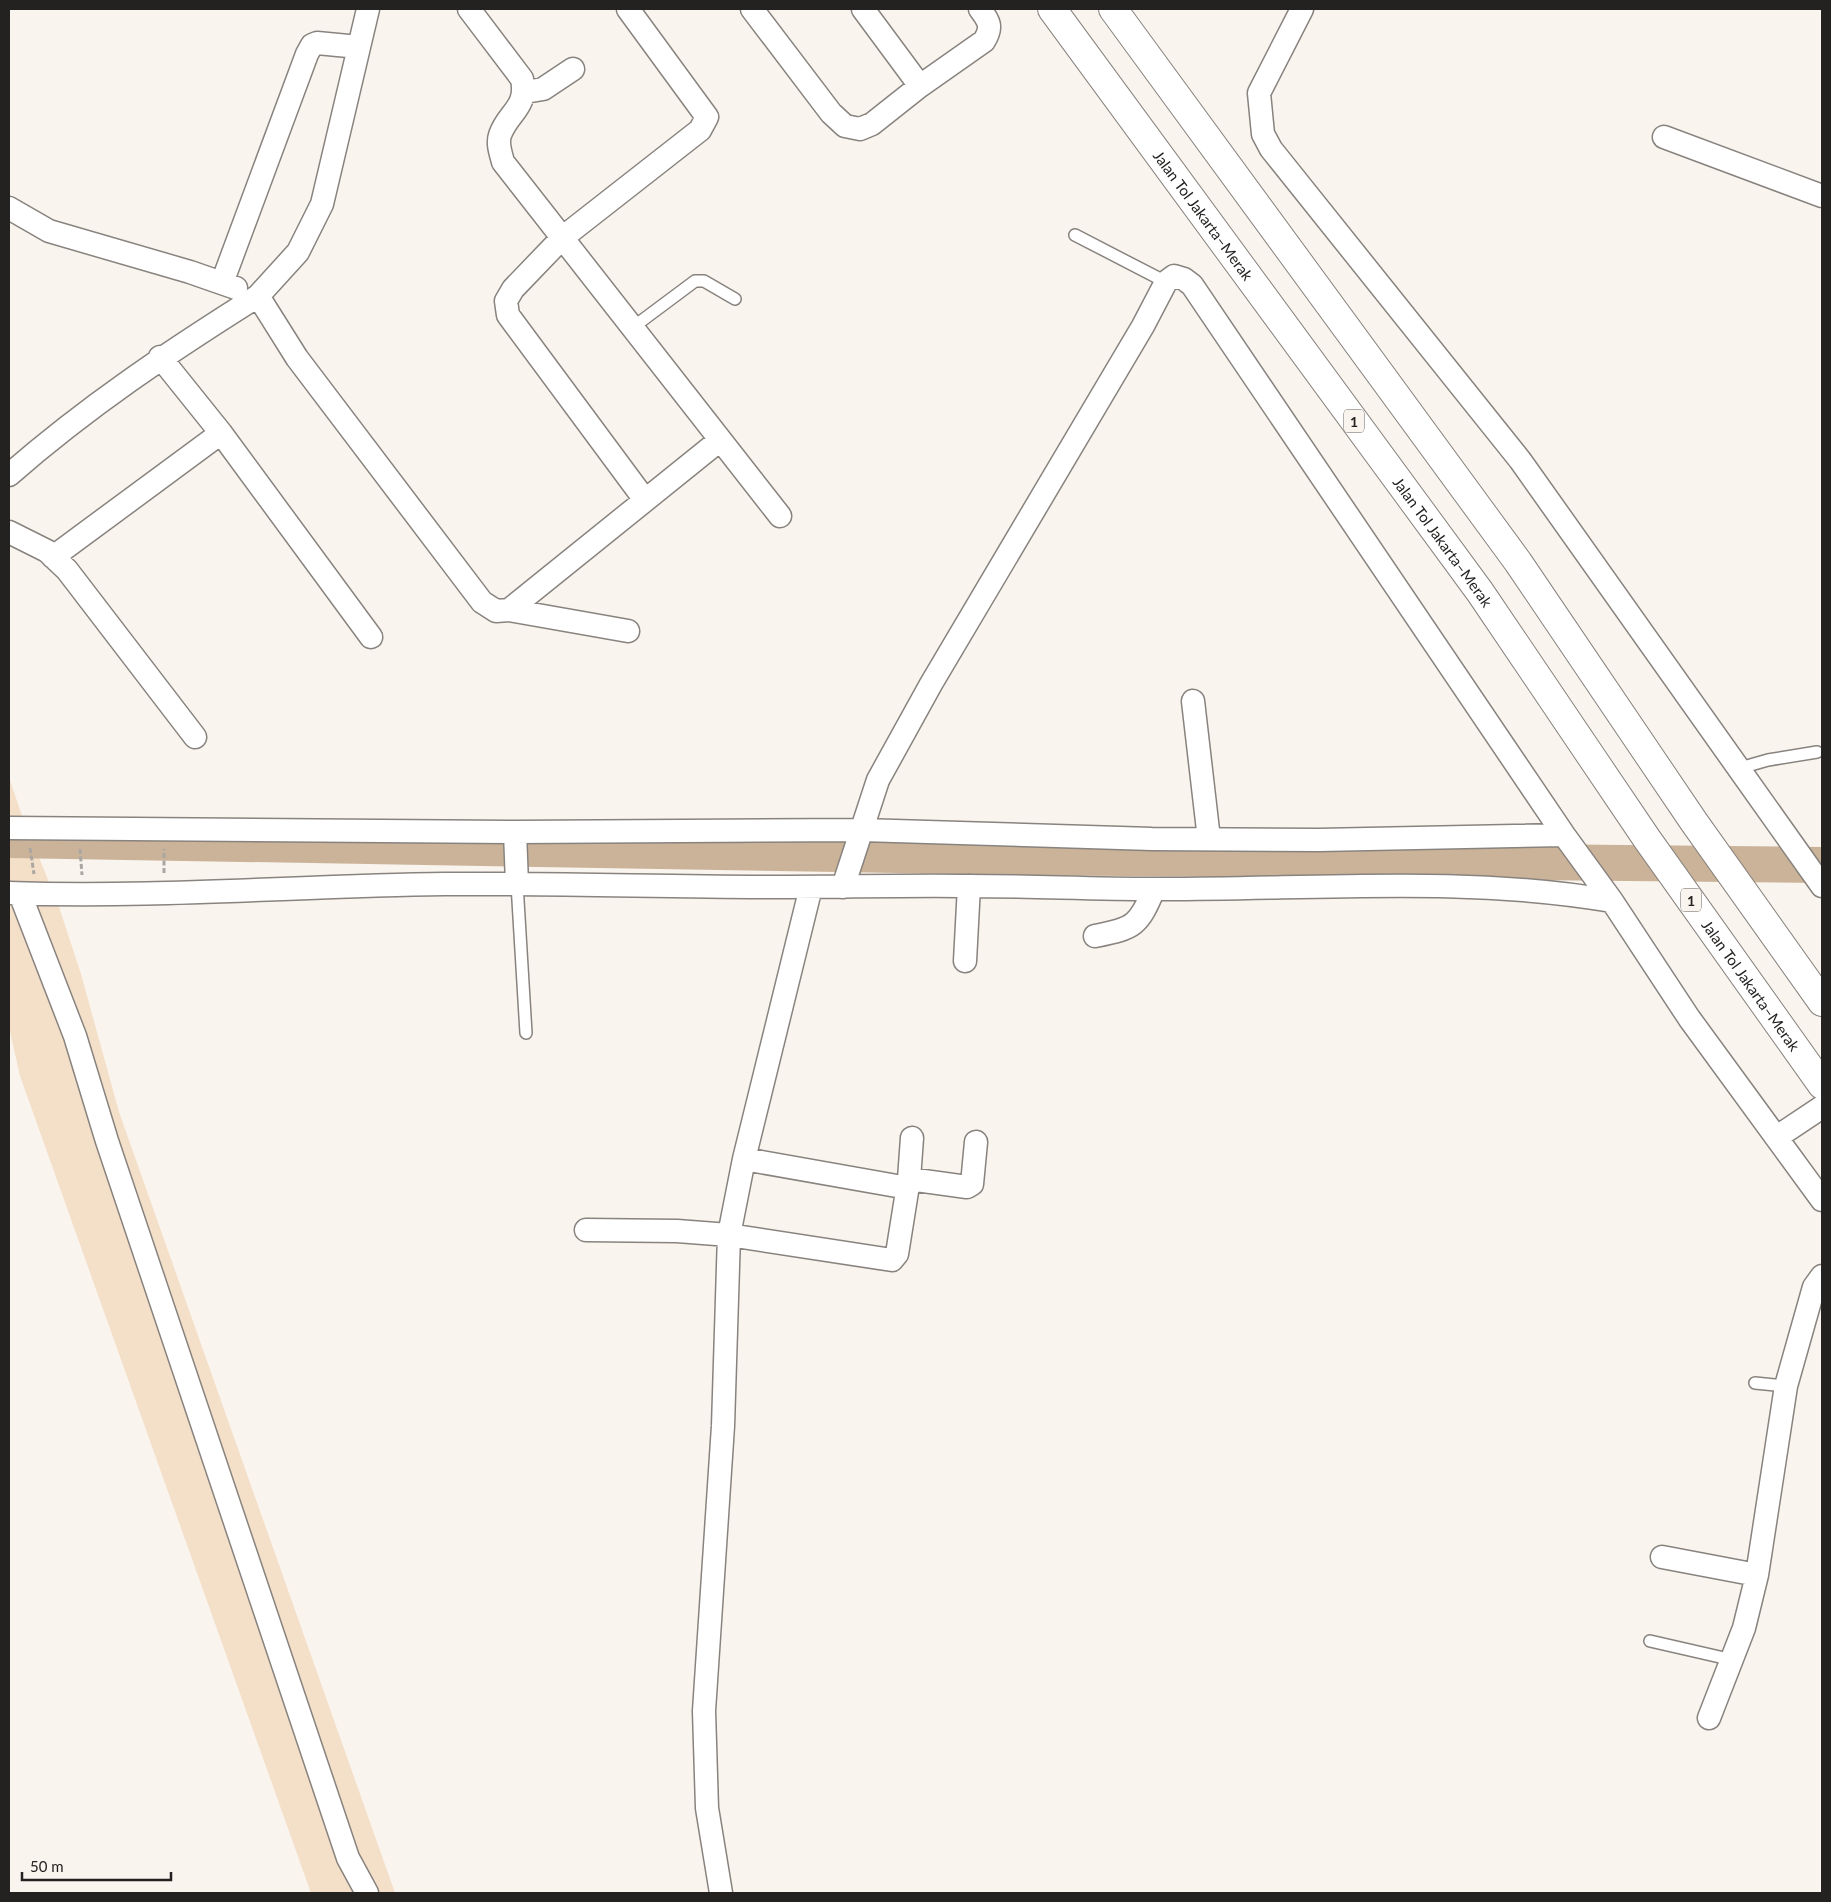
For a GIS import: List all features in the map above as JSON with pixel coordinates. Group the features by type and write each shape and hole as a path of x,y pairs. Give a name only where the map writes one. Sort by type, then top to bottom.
{"highway":[{"name":"Jalan Tol Jakarta–Merak","path":"1052,9 1480,592 1648,839 1819,1080"},
{"path":"1113,9 1518,562 1694,822 1822,1002"}],"street":[{"path":"9,475 59,431 160,357 258,296 298,252 322,204 368,9"},
{"path":"469,9 522,78 525,92 519,107 500,135 499,149 503,162 780,516"},
{"path":"628,9 707,117 700,130 562,238 513,289 506,301 508,315 645,500"},
{"path":"752,9 831,113 845,126 860,129 872,124 920,86 984,41 990,32 990,22 980,9"},
{"path":"863,9 920,86"},
{"path":"1302,9 1259,93 1263,134 1271,149 1520,460 1822,886"},
{"path":"222,283 312,45 318,43 359,47"},
{"path":"525,92 543,89 573,69"},
{"path":"1664,136 1822,196"},
{"path":"9,208 40,227 57,234 190,272 258,296 297,358 482,602 496,611 509,610 628,632"},
{"path":"844,883 878,780 926,693 1143,326 1166,282 1174,276 1184,279 1192,285 1607,894 1689,1018 1822,1200"},
{"path":"160,357 222,434 371,637"},
{"path":"53,557 222,434"},
{"path":"509,610 720,440"},
{"path":"9,532 19,535 53,557 67,570 195,737"},
{"path":"1193,701 1209,839"},
{"path":"9,828 515,838 862,830 1209,839 1570,842"},
{"path":"515,838 516,877"},
{"path":"367,1893 348,1858 164,1311 75,1036 21,889 165,894 408,885 516,877 811,886 844,883 1154,889 1389,885 1607,894"},
{"path":"721,1893 707,1808 704,1711 723,1426 729,1235 744,1159 811,886"},
{"path":"965,961 969,886"},
{"path":"1095,936 1117,932 1141,918 1154,889"},
{"path":"1777,1137 1822,1107"},
{"path":"586,1230 678,1231 729,1235 892,1260 897,1254 908,1184 912,1138"},
{"path":"744,1159 908,1184 967,1187 972,1184 976,1142"},
{"path":"1709,1718 1744,1628 1756,1575 1786,1386 1814,1287 1822,1276"},
{"path":"1662,1557 1756,1575"}],"lane":[{"path":"1075,235 1166,282"},
{"path":"632,328 695,281 704,281 735,299"},
{"path":"1740,768 1768,760 1817,752"},
{"path":"516,877 526,1033"},
{"path":"1754,1383 1786,1386"},
{"path":"1650,1641 1732,1660"}],"path":[{"path":"21,889 30,846"},
{"path":"80,846 83,881"},
{"path":"164,848 164,876"}],"shaded area":[{"path":"9,777 21,813 59,907 81,974 119,1112 395,1893 311,1893 20,1076 9,1027"}],"waterway":[{"path":"9,840 1021,857 1822,865"}]}
